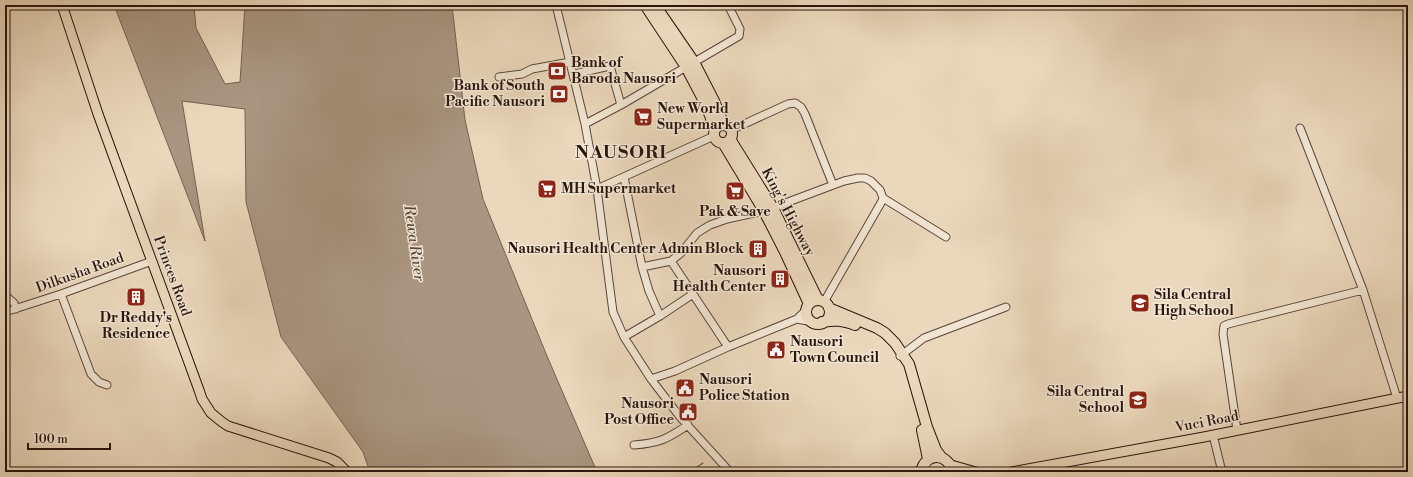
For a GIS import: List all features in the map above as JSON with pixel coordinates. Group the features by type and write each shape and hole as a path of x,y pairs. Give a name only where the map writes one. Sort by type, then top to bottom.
{"highway":[{"name":"King's Highway","path":"645,5 690,64"},
{"name":"King's Highway","path":"655,5 690,64 706,106 769,209 785,252 817,305 808,318 818,322"},
{"path":"817,305 828,317 818,322"},
{"path":"817,305 837,311 881,331 895,343 909,381 928,459"},
{"path":"818,322 835,320 855,324 882,339 909,364 927,427 936,450 942,458 947,461 952,469"},
{"path":"921,472 922,466 928,459 935,457 942,458"}],"main road":[{"name":"Princes Road","path":"62,5 98,114 198,390 206,405 214,416 228,426 333,459 347,472"},
{"name":"Vuci Road","path":"1011,472 1213,435 1408,396"},
{"path":"952,469 976,472"}],"street":[{"path":"556,5 585,124 597,189 613,312 624,337 651,379 688,425 730,472"},
{"path":"585,124 621,105 739,36 740,29 728,5"},
{"path":"499,77 522,74 532,69 570,62"},
{"path":"574,74 610,66 621,105"},
{"path":"597,189 788,104 796,103 801,107 805,114 833,185"},
{"path":"1300,128 1363,290 1397,398"},
{"path":"624,177 642,267 649,291 660,316"},
{"path":"642,267 671,261 681,253 697,233 710,225 727,219 769,209 833,185 858,178 865,178 871,181 880,190 883,198 946,237"},
{"path":"651,379 675,371 728,347 797,319 817,305 882,202 883,198"},
{"name":"Dilkusha Road","path":"5,312 61,294 152,261"},
{"path":"671,261 728,347"},
{"path":"1237,430 1223,334 1224,326 1363,290"},
{"path":"61,294 91,374 94,379 107,385"},
{"path":"624,337 660,316 693,294"},
{"path":"5,295 14,303 16,309"},
{"path":"901,356 924,338 1006,307"},
{"path":"797,319 818,322"},
{"path":"634,445 658,442 669,438 688,425"},
{"path":"1213,435 1222,472"}],"water":[{"name":"Rewa River","path":"114,5 194,5 196,28 225,84 240,82 245,5 452,5 465,120 483,199 547,356 597,472 370,472 363,452 281,337 246,202 245,109 182,101 205,241"}],"waterway":[{"path":"690,472 703,463"}],"place":[{"name":"Bank of Baroda Nausori","path":"557,71"},
{"name":"Bank of South Pacific Nausori","path":"559,94"},
{"name":"New World Supermarket","path":"643,117"},
{"name":"MH Supermarket","path":"547,189"},
{"name":"Pak & Save","path":"735,191"},
{"name":"Nausori Health Center Admin Block","path":"758,249"},
{"name":"Nausori Health Center","path":"780,279"},
{"name":"Dr Reddy's Residence","path":"136,297"},
{"name":"Sila Central High School","path":"1140,303"},
{"name":"Nausori Town Council","path":"776,350"},
{"name":"Nausori Police Station","path":"685,388"},
{"name":"Sila Central School","path":"1138,400"},
{"name":"Nausori Post Office","path":"688,412"}],"district":[{"name":"NAUSORI","path":"621,152"}]}
